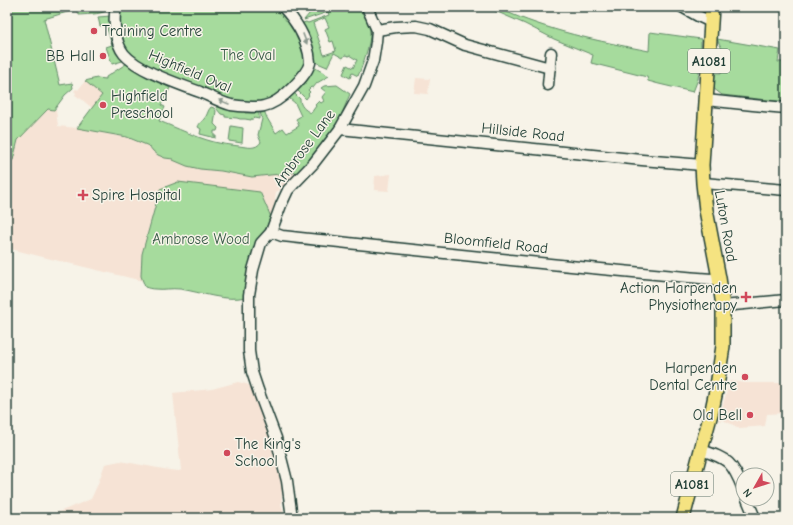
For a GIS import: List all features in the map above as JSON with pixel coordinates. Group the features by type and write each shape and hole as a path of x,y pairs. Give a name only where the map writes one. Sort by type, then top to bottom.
{"main road":[{"name":"Luton Road","path":"683,518 712,410 723,346 723,306 706,210 702,165 712,7"}],"street":[{"name":"Highfield Oval","path":"116,7 116,34 124,53 132,62 155,74 230,105 265,106 287,93 305,73 310,62 308,47 303,33 283,7"},
{"name":"Ambrose Lane","path":"292,518 287,481 276,438 254,378 249,351 248,301 253,270 261,243 271,232 288,190 313,164 340,129 364,86 374,61 377,30 367,7"},
{"path":"682,7 711,22"},
{"path":"377,30 416,26 430,29 465,45 550,68"},
{"path":"548,85 551,53"},
{"path":"706,100 786,108"},
{"name":"Hillside Road","path":"340,129 702,165"},
{"path":"703,183 786,190"},
{"name":"Bloomfield Road","path":"271,232 282,236 491,258 653,274 712,279 719,278"},
{"path":"723,306 786,300"},
{"path":"701,450 720,456 730,464 735,472"},
{"path":"750,507 755,518"}],"shaded area":[{"name":"Spire Hospital","path":"97,78 107,79 98,132 127,137 149,146 158,155 199,169 221,171 252,177 298,172 283,188 276,192 273,214 271,217 260,192 160,189 142,254 141,276 143,281 7,248 7,177 18,140 48,109 56,110 58,126 77,128 92,108 80,98 79,99 75,95 76,93 74,91 76,89 78,90 85,81"},
{"path":"416,78 430,79 428,94 414,93"},
{"path":"391,174 389,191 374,190 375,176"},
{"path":"730,381 746,383 786,382 786,413 767,414 765,426 739,428 723,420 718,421"},
{"name":"The King's School","path":"238,382 249,385 256,397 267,430 271,436 282,488 281,504 284,517 44,518 91,499 105,464 120,461 169,470 181,470 173,393 212,389"}],"green space":[{"path":"7,7 111,7 101,13 79,15 77,9 44,19 60,85 72,83 73,88 65,95 54,110 48,109 18,140 7,177"},
{"name":"The Oval","path":"119,7 280,7 295,25 307,59 297,80 266,103 246,104 219,98 136,61 121,45 117,18"},
{"path":"315,7 359,7 368,23 370,37 364,61 358,76 352,73 350,78 343,74 347,65 353,68 357,60 349,55 345,55 343,58 334,53 327,67 313,61 301,27 303,23 308,23 329,15 328,12 304,20","holes":["325,18 329,27 325,29 330,42 333,41 336,51 324,55 313,23"]},
{"path":"486,7 501,7 500,9 518,17 555,29 592,39 649,51 650,32 701,39 698,79 693,92 648,81 647,77 591,63 593,55 554,39 525,24"},
{"path":"111,16 126,60 112,64 106,47 112,45 106,25 100,26 98,17"},
{"path":"717,39 780,50 778,62 786,62 786,102 722,95 713,88 715,73 721,73 723,51"},
{"path":"129,62 160,78 157,81 170,88 161,105 165,107 159,121 200,138 226,144 251,147 259,145 261,142 258,135 262,119 260,112 263,108 276,133 283,128 287,133 299,126 296,119 301,116 295,103 289,96 293,92 300,99 303,108 311,113 319,101 321,103 324,101 322,97 326,92 321,88 324,86 337,85 350,94 338,123 320,149 298,172 252,177 187,166 173,159 158,155 149,146 127,137 77,128 102,95 85,81 97,78 106,79 106,77"},
{"path":"312,66 329,76 308,90 310,92 306,99 296,89"},
{"path":"223,104 243,108 245,113 259,113 259,119 254,118 251,120 225,117 225,115 221,114 216,108 217,106 220,107"},
{"path":"211,107 216,111 214,124 218,128 217,131 214,131 214,136 216,136 216,138 200,134 201,129 198,127"},
{"path":"231,126 243,128 242,143 229,141"},
{"name":"Ambrose Wood","path":"178,182 260,192 271,217 263,235 246,297 230,298 180,289 151,289 145,287 141,276 142,254 160,189"}],"place":[{"name":"Training Centre","path":"94,31"},
{"name":"BB Hall","path":"103,56"},
{"name":"Highfield Preschool","path":"103,105"},
{"name":"Spire Hospital","path":"83,195"},
{"name":"Action Harpenden Physiotherapy","path":"746,297"},
{"name":"Harpenden Dental Centre","path":"745,377"},
{"name":"Old Bell","path":"750,415"},
{"name":"The King's School","path":"227,453"}]}
